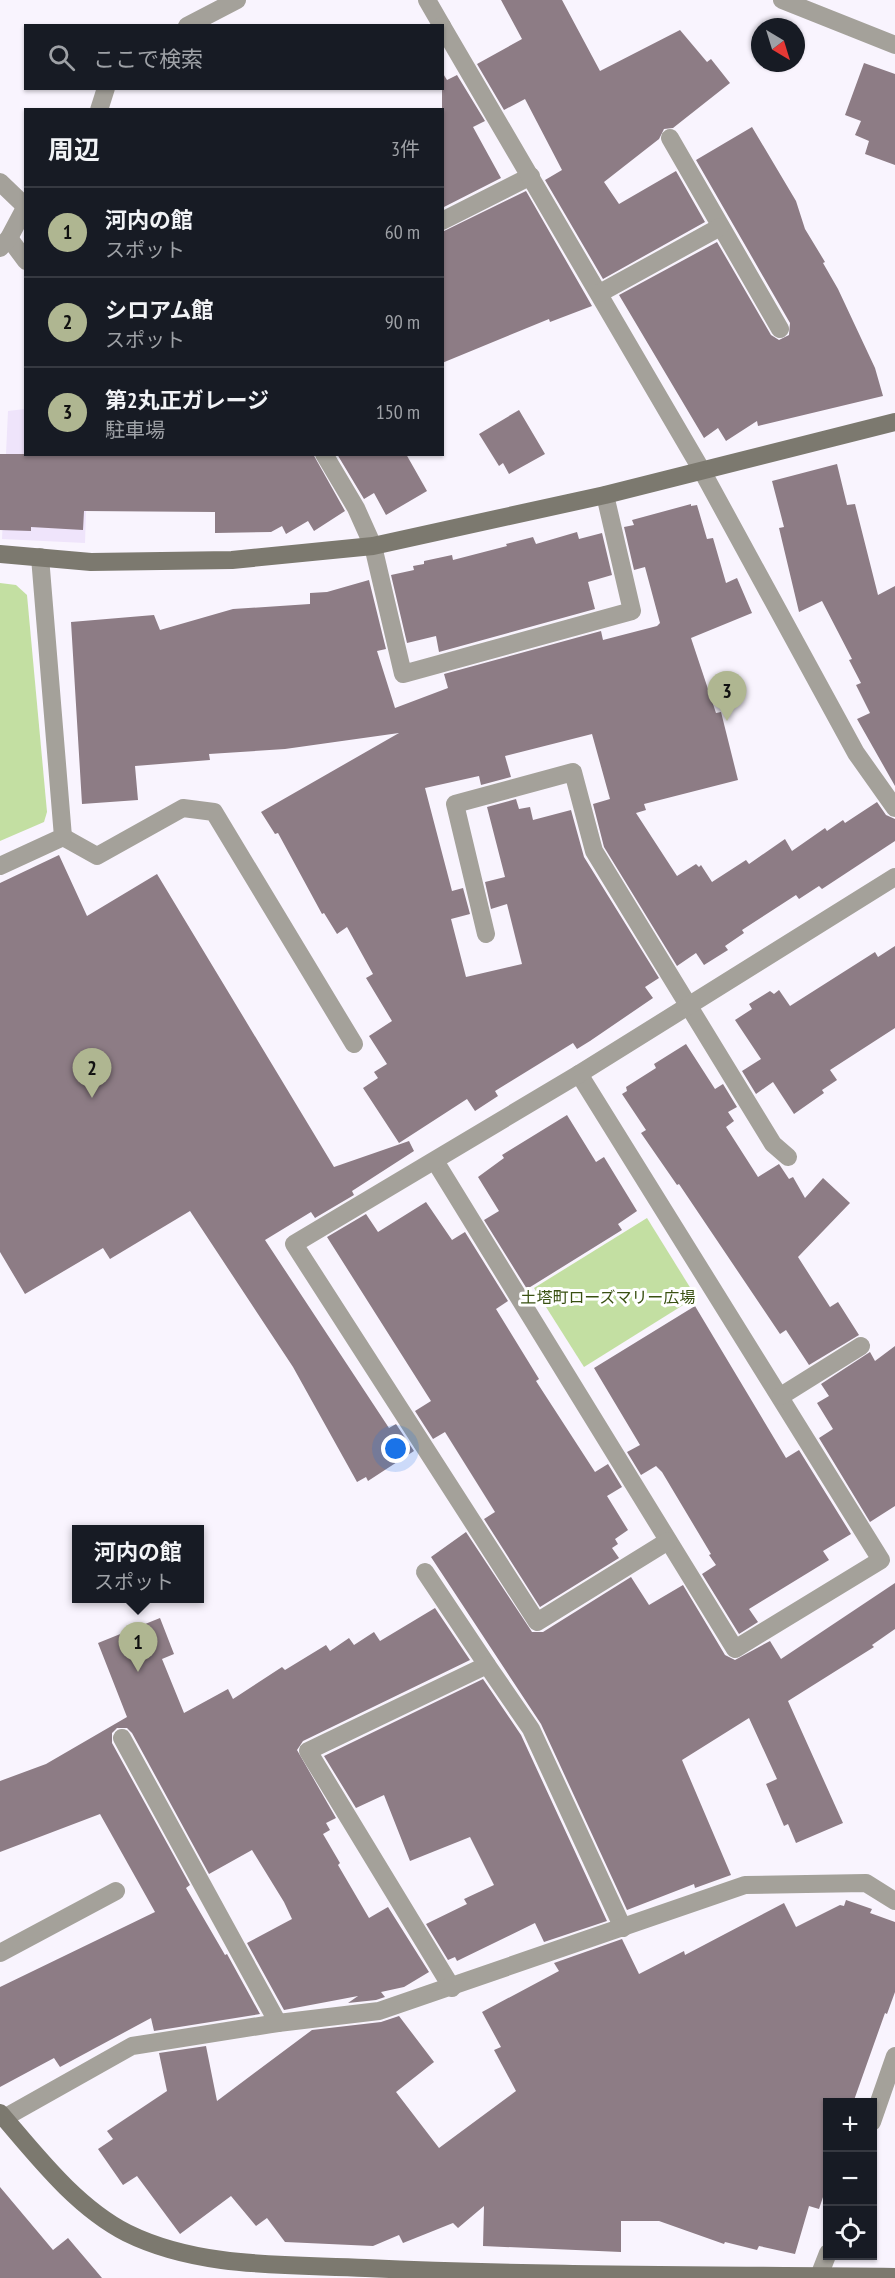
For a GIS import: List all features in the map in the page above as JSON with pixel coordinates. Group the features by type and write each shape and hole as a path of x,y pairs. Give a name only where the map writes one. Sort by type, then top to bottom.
{"main road":[{"path":"0,554 91,562 232,560 373,546 605,495 895,422"},
{"path":"2,2115 84,2205 127,2233 176,2252 226,2261 450,2275 895,2277"}],"street":[{"path":"191,24 237,0"},
{"path":"427,0 441,24"},
{"path":"782,0 895,45"},
{"path":"444,29 701,469 856,753 895,808"},
{"path":"100,108 105,90"},
{"path":"670,138 780,328"},
{"path":"444,220 531,176"},
{"path":"0,182 24,205"},
{"path":"24,208 4,243 24,259"},
{"path":"600,293 720,227"},
{"path":"325,456 356,508 373,546 404,674 632,611 605,495"},
{"path":"40,557 63,837"},
{"path":"486,934 455,804 573,772 594,851 773,1144 788,1157"},
{"path":"63,837 97,856 183,808 214,812 354,1044"},
{"path":"0,866 63,837"},
{"path":"668,1541 537,1622 294,1244 579,1074 895,877"},
{"path":"435,1161 735,1649 881,1560 579,1074"},
{"path":"781,1396 861,1346"},
{"path":"425,1572 531,1729 623,1928"},
{"path":"452,1988 308,1751 487,1665"},
{"path":"122,1738 279,2023"},
{"path":"2,2115 132,2046 279,2023 379,2011 452,1988 745,1885 866,1882 895,1901"},
{"path":"0,1953 116,1892"},
{"path":"877,2110 895,2056"},
{"path":"819,2276 825,2260"}],"shaded area":[{"path":"24,409 24,456 88,456 85,543 2,539 8,411"}],"green space":[{"path":"0,583 16,585 27,595 47,812 44,822 0,841"},
{"name":"土塔町ローズマリー広場","path":"647,1218 696,1297 584,1367 534,1288"}],"building":[{"path":"501,0 562,0 600,71 680,30 707,62 711,59 730,83 673,128 664,129 659,139 604,182 619,204 676,171 705,222 603,279 545,180 562,170 525,99 504,110 477,64 522,39"},
{"path":"864,63 895,74 895,165 865,154 869,141 855,135 861,121 845,115"},
{"path":"444,75 447,80 457,75 485,121 473,127 501,178 444,207 444,108 442,108"},
{"path":"752,127 796,201 805,229 825,262 823,263 838,289 875,368 883,396 758,426 757,421 726,441 718,428 704,438 619,295 717,242 771,335 779,340 789,335 790,323 696,160"},
{"path":"526,191 592,306 550,322 549,319 444,362 444,231"},
{"path":"519,410 545,454 509,474 503,463 499,466 479,434"},
{"path":"0,454 24,454 24,456 314,456 345,511 314,531 308,521 286,534 282,526 271,532 215,533 215,512 84,511 83,530 31,527 31,531 0,530"},
{"path":"338,456 407,456 427,491 386,515 374,493 364,499"},
{"path":"837,464 847,505 855,504 878,595 895,586 895,786 857,719 870,713 856,685 861,683 849,660 852,659 822,601 799,612 779,528 784,527 772,481"},
{"path":"691,504 691,506 697,505 707,539 713,538 726,583 737,578 752,613 691,638 716,713 721,712 738,780 644,804 646,810 636,813 677,876 696,864 699,867 701,865 712,882 746,860 749,864 785,839 792,851 825,828 827,831 843,820 845,823 877,802 886,815 895,819 895,841 822,889 819,886 799,899 796,895 742,930 744,933 725,946 728,950 704,965 696,953 677,966 604,847 593,804 610,799 592,734 505,756 511,777 481,785 479,776 425,788 452,891 463,888 470,914 451,919 466,977 522,964 507,904 491,909 485,882 505,877 487,807 516,799 519,809 530,807 533,820 571,810 584,857 659,978 645,987 653,998 590,1041 577,1049 573,1043 495,1091 498,1096 475,1111 467,1099 399,1143 363,1088 378,1078 374,1072 387,1064 369,1036 392,1021 366,978 373,974 347,927 337,934 324,913 322,914 278,833 275,834 261,812 399,733 285,749 209,754 210,760 135,766 138,800 82,804 71,622 154,615 160,630 233,609 310,604 310,593 327,592 369,580 386,649 377,651 395,708 448,688 444,674 601,631 603,640 657,626 660,623 645,567 634,570 624,527 634,525 632,520"},
{"path":"577,532 579,539 602,533 612,575 588,582 595,609 439,652 436,636 407,643 391,575 414,570 413,566 424,564 424,561 452,555 453,560 533,537 536,544"},
{"path":"59,855 87,916 157,874 334,1167 409,1141 414,1151 352,1191 354,1195 315,1218 311,1212 265,1240 389,1428 396,1424 414,1451 368,1481 366,1477 357,1482 293,1367 190,1211 110,1259 103,1248 25,1294 0,1252 0,883"},
{"path":"895,946 895,1028 830,1070 837,1080 822,1090 824,1093 794,1114 773,1082 756,1094 742,1071 761,1059 735,1020 752,1009 749,1004 770,991 774,994 779,990 790,1006 875,952 878,957"},
{"path":"686,1044 715,1089 723,1084 737,1107 728,1112 734,1121 726,1127 758,1177 779,1164 789,1179 793,1177 805,1198 823,1178 850,1203 798,1257 830,1307 838,1302 859,1335 809,1365 786,1330 780,1334 679,1184 677,1185 641,1133 646,1130 622,1094 627,1091 626,1087 656,1068 654,1064"},
{"path":"567,1115 596,1162 604,1157 637,1211 618,1224 622,1230 527,1289 484,1220 499,1211 478,1177 504,1158 502,1155"},
{"path":"426,1202 452,1240 465,1232 508,1301 496,1309 539,1379 536,1381 595,1472 608,1464 622,1487 607,1496 628,1530 615,1539 618,1544 612,1548 619,1558 540,1607 484,1519 495,1512 445,1432 433,1439 415,1411 431,1401 327,1237 366,1214 378,1232"},
{"path":"695,1306 786,1458 799,1450 851,1534 823,1551 829,1560 749,1609 758,1622 739,1634 702,1574 716,1565 709,1555 711,1554 662,1472 656,1466 641,1475 627,1452 640,1445 594,1368"},
{"path":"895,1346 895,1506 870,1522 819,1438 833,1429 817,1403 829,1396 821,1384 870,1352 875,1361"},
{"path":"466,1532 532,1632 543,1632 631,1577 649,1605 683,1585 725,1655 735,1660 770,1641 781,1659 895,1583 895,1629 872,1645 874,1647 788,1701 843,1823 796,1843 788,1824 784,1826 766,1784 777,1779 749,1718 682,1760 731,1875 695,1888 694,1884 627,1910 541,1724 431,1557"},
{"path":"435,1608 470,1660 303,1741 297,1750 336,1818 326,1823 330,1830 323,1834 369,1918 388,1907 429,1972 404,1987 381,1992 385,1997 376,2000 348,2003 358,1996 284,2010 247,1943 292,1919 284,1902 252,1850 209,1874 132,1733 127,1728 117,1728 112,1733 112,1743 190,1885 186,1888 225,1955 227,1954 260,2014 154,2031 151,2018 60,2067 54,2058 0,2087 0,1987 155,1912 100,1814 0,1852 0,1781 46,1764 127,1717 98,1643 160,1618 174,1654 162,1659 184,1713 228,1689 233,1699 282,1667 285,1670 326,1645 330,1651 349,1638 354,1645 374,1632 380,1641"},
{"path":"483,1679 521,1735 607,1921 544,1942 535,1923 457,1961 455,1957 448,1960 426,1924 467,1904 464,1899 494,1885 470,1837 410,1861 384,1795 356,1808 324,1756"},
{"path":"846,1900 872,1909 870,1913 895,1922 895,1992 887,2014 885,2013 855,2098 823,2098 823,2197 819,2209 809,2206 795,2254 759,2246 757,2250 725,2242 724,2244 659,2221 621,2221 621,2252 483,2246 484,2206 458,2228 453,2223 403,2243 399,2235 373,2246 285,2242 267,2218 256,2226 231,2196 180,2234 137,2176 123,2185 98,2149 113,2139 107,2131 167,2091 159,2053 206,2046 217,2101 312,2030 381,2022 399,2016 434,2062 396,2092 439,2148 516,2091 494,2050 501,2047 482,2012 559,1971 554,1963 622,1939 639,1974 684,1951 685,1955 784,1903 796,1927 840,1905 844,1906"},
{"path":"0,2187 53,2250 68,2238 102,2278 0,2278"}],"place":[{"name":"第2丸正ガレージ","path":"727,721"},
{"name":"シロアム館","path":"92,1098"},
{"name":"河内の館","path":"138,1672"}]}
